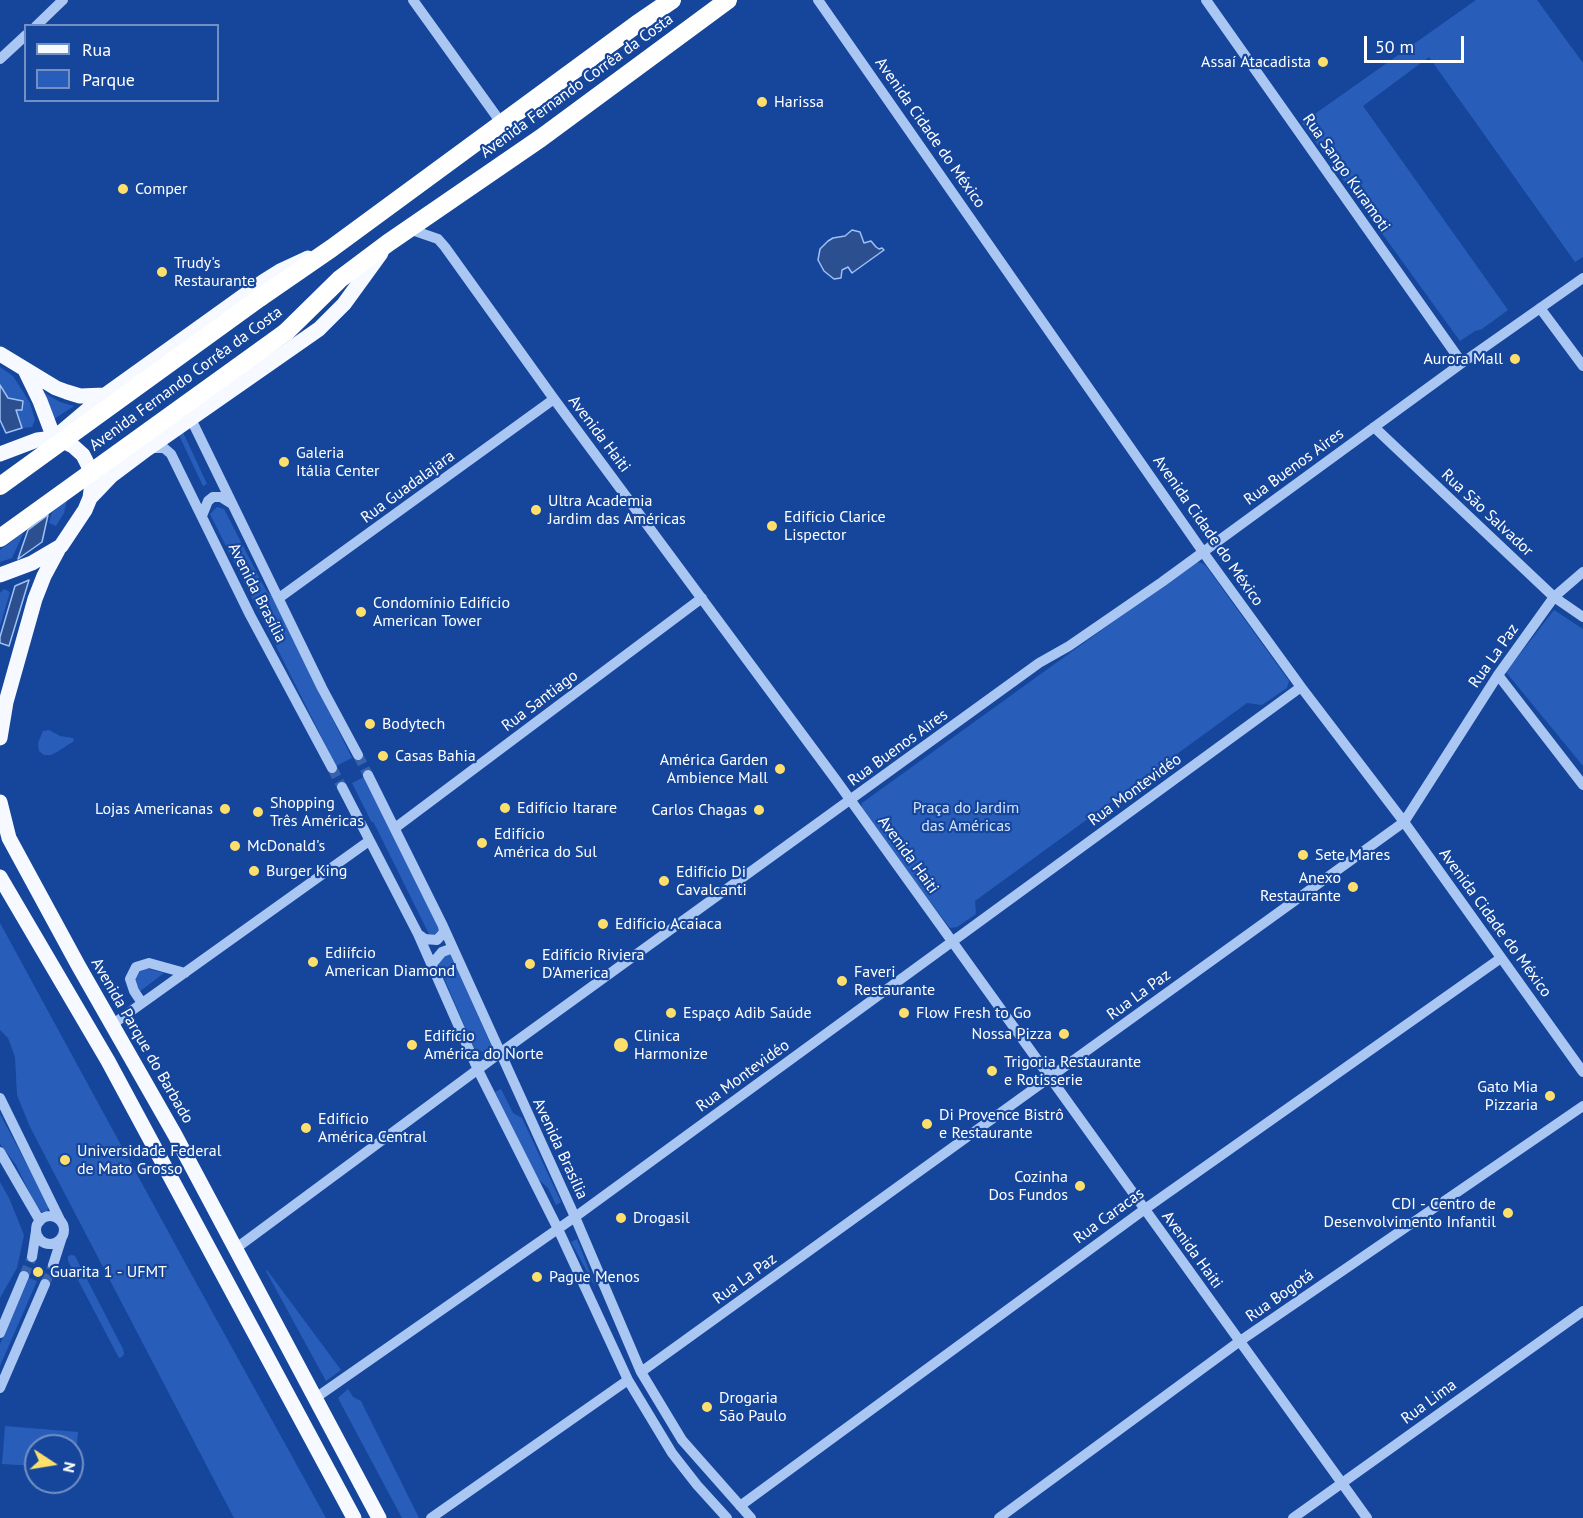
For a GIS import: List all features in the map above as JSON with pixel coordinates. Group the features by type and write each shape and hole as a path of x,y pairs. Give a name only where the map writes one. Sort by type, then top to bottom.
{"highway":[{"name":"Avenida Fernando Corrêa da Costa","path":"0,486 672,0"},
{"name":"Avenida Fernando Corrêa da Costa","path":"0,538 286,332 340,279 388,243 540,138 728,0"}],"main road":[{"name":"Avenida Fernando Corrêa da Costa","path":"90,498 111,476 147,449 319,329 344,303 388,243"},
{"name":"Avenida Fernando Corrêa da Costa","path":"54,438 105,395 264,281 294,264 332,248"},
{"path":"0,354 67,392 80,396 105,395"},
{"path":"25,370 54,438"},
{"path":"0,738 6,702 35,599 44,576 90,498 92,473 83,455 68,442 54,438 37,440 1,453"},
{"path":"7,573 42,558 61,546"},
{"name":"Avenida Parque do Barbado","path":"0,802 9,838 175,1135 379,1518"},
{"path":"1,881 108,1061 354,1518"}],"street":[{"path":"38,24 63,0"},
{"path":"413,0 502,124"},
{"name":"Avenida Cidade do México","path":"818,0 1203,552 1301,687 1404,822 1583,1072"},
{"name":"Rua Sango Kuramoti","path":"1206,0 1462,363"},
{"path":"0,59 24,37"},
{"name":"Avenida Haiti","path":"409,229 438,239 851,801 1367,1518"},
{"name":"Rua Buenos Aires","path":"235,1249 500,1053 1039,663 1069,646 1203,552 1462,363 1583,278"},
{"path":"1540,308 1583,366"},
{"name":"Rua Guadalajara","path":"279,598 554,399"},
{"name":"Avenida Brasília","path":"191,419 358,755"},
{"name":"Rua São Salvador","path":"1374,427 1554,597 1583,617"},
{"name":"Avenida Brasília","path":"147,449 164,448 171,454 250,615 332,768"},
{"path":"202,516 208,501 213,496 221,497 232,504"},
{"name":"Rua La Paz","path":"641,1372 1404,822 1498,675 1554,597 1583,572"},
{"name":"Rua Santiago","path":"395,828 702,598"},
{"path":"1498,675 1583,785"},
{"name":"Rua Montevidéo","path":"314,1399 575,1217 1301,687"},
{"name":"Avenida Brasília","path":"368,775 443,926 575,1217 641,1372 682,1440 751,1518"},
{"path":"342,787 418,934 478,1070 558,1229 628,1380 672,1453 727,1518"},
{"path":"113,1024 369,841"},
{"path":"418,934 425,939 437,940 444,932 443,926"},
{"path":"432,964 442,951 453,948"},
{"name":"Rua Caracas","path":"740,1506 1144,1209 1502,958"},
{"path":"142,1004 130,979 136,967 149,963 185,973"},
{"path":"0,1098 64,1229 53,1265"},
{"name":"Rua Bogotá","path":"999,1518 1240,1341 1583,1106"},
{"path":"0,1152 38,1226 40,1239 48,1243 56,1242 63,1236"},
{"path":"32,1257 38,1226 48,1216 57,1217 60,1220"},
{"path":"0,1333 24,1276"},
{"path":"0,1388 45,1284"},
{"path":"597,1312 612,1304"},
{"name":"Rua Lima","path":"1293,1518 1583,1311"},
{"path":"430,1518 628,1380"},
{"path":"704,1493 718,1481"}],"green space":[{"path":"1476,0 1537,0 1583,63 1583,257 1575,262 1429,57 1363,106 1508,310 1482,329 1460,341 1302,123"},
{"path":"0,367 13,376 30,403 35,420 32,427 22,428 16,409 0,385"},
{"path":"43,392 60,402 74,406 54,419"},
{"path":"182,430 207,484 203,486 177,431"},
{"path":"67,500 64,513 56,526 49,523 52,512"},
{"path":"217,507 224,509 267,592 271,595 352,758 336,766 210,514"},
{"path":"24,532 12,558 0,562 0,550"},
{"name":"Praça do Jardim das Américas","path":"1196,562 1206,566 1289,681 1287,688 1262,705 1247,703 975,901 976,914 957,927 950,928 861,810 862,803"},
{"path":"4,589 10,592 0,626 0,593"},
{"path":"1554,610 1583,629 1583,766 1506,672"},
{"path":"49,730 60,736 73,738 74,741 51,755 44,755 39,751 38,743 43,731"},
{"path":"364,777 439,927 434,935 429,934 352,783"},
{"path":"0,923 326,1518 234,1518 30,1127 17,1095 15,1057 8,1038 0,1030"},
{"path":"450,953 494,1052 485,1053 474,1048 438,964 443,954"},
{"path":"145,968 164,973 139,992 135,980 140,970"},
{"path":"501,1089 513,1113 522,1118 561,1202 556,1205 548,1188 537,1178 495,1092"},
{"path":"0,1114 49,1206 47,1211 42,1212 35,1204 16,1165 0,1144"},
{"path":"0,1182 24,1235 17,1268 0,1298"},
{"path":"577,1239 596,1288 571,1242"},
{"path":"68,1256 75,1256 123,1349 122,1357 119,1358 68,1261"},
{"path":"266,1271 341,1370 326,1381"},
{"path":"29,1278 37,1281 0,1366 0,1344"},
{"path":"348,1389 353,1397 361,1401 419,1518 402,1518 338,1398"},
{"path":"5,1426 78,1432 78,1434 24,1434 24,1465 2,1464"}],"shaded area":[{"path":"852,230 860,232 864,243 871,241 876,247 884,250 852,273 848,267 842,270 841,278 834,279 824,271 818,260 820,249 833,238 845,236"},
{"path":"0,385 8,398 23,401 22,410 16,410 22,428 6,433 0,420"},
{"path":"48,515 42,542 18,559 28,530"},
{"path":"29,580 9,646 0,643 15,586"}],"tunnel":[{"path":"358,755 368,775"},
{"path":"332,768 342,787"},
{"path":"24,1276 32,1257"},
{"path":"45,1284 53,1265"}],"place":[{"name":"Assaí Atacadista","path":"1323,62"},
{"name":"Harissa","path":"762,102"},
{"name":"Comper","path":"123,189"},
{"name":"Trudy's Restaurante","path":"162,272"},
{"name":"Aurora Mall","path":"1515,359"},
{"name":"Galeria Itália Center","path":"284,462"},
{"name":"Ultra Academia Jardim das Américas","path":"536,510"},
{"name":"Edifício Clarice Lispector","path":"772,526"},
{"name":"Condomínio Edifício American Tower","path":"361,612"},
{"name":"Bodytech","path":"370,724"},
{"name":"Casas Bahia","path":"383,756"},
{"name":"América Garden Ambience Mall","path":"780,769"},
{"name":"Edifício Itarare","path":"505,808"},
{"name":"Lojas Americanas","path":"225,809"},
{"name":"Carlos Chagas","path":"759,810"},
{"name":"Shopping Três Américas","path":"258,812"},
{"name":"Edifício América do Sul","path":"482,843"},
{"name":"McDonald's","path":"235,846"},
{"name":"Sete Mares","path":"1303,855"},
{"name":"Burger King","path":"254,871"},
{"name":"Edifício Di Cavalcanti","path":"664,881"},
{"name":"Anexo Restaurante","path":"1353,887"},
{"name":"Edifício Acaiaca","path":"603,924"},
{"name":"Ediífcio American Diamond","path":"313,962"},
{"name":"Edifício Riviera D'America","path":"530,964"},
{"name":"Faveri Restaurante","path":"842,981"},
{"name":"Espaço Adib Saúde","path":"671,1013"},
{"name":"Flow Fresh to Go","path":"904,1013"},
{"name":"Nossa Pizza","path":"1064,1034"},
{"name":"Edifício América do Norte","path":"412,1045"},
{"name":"Clinica Harmonize","path":"621,1045"},
{"name":"Trigoria Restaurante e Rotisserie","path":"992,1071"},
{"name":"Gato Mia Pizzaria","path":"1550,1096"},
{"name":"Di Provence Bistrô e Restaurante","path":"927,1124"},
{"name":"Edifício América Central","path":"306,1128"},
{"name":"Universidade Federal de Mato Grosso","path":"65,1160"},
{"name":"Cozinha Dos Fundos","path":"1080,1186"},
{"name":"CDI - Centro de Desenvolvimento Infantil","path":"1508,1213"},
{"name":"Drogasil","path":"621,1218"},
{"name":"Guarita 1 - UFMT","path":"38,1272"},
{"name":"Pague Menos","path":"537,1277"},
{"name":"Drogaria São Paulo","path":"707,1407"}]}
